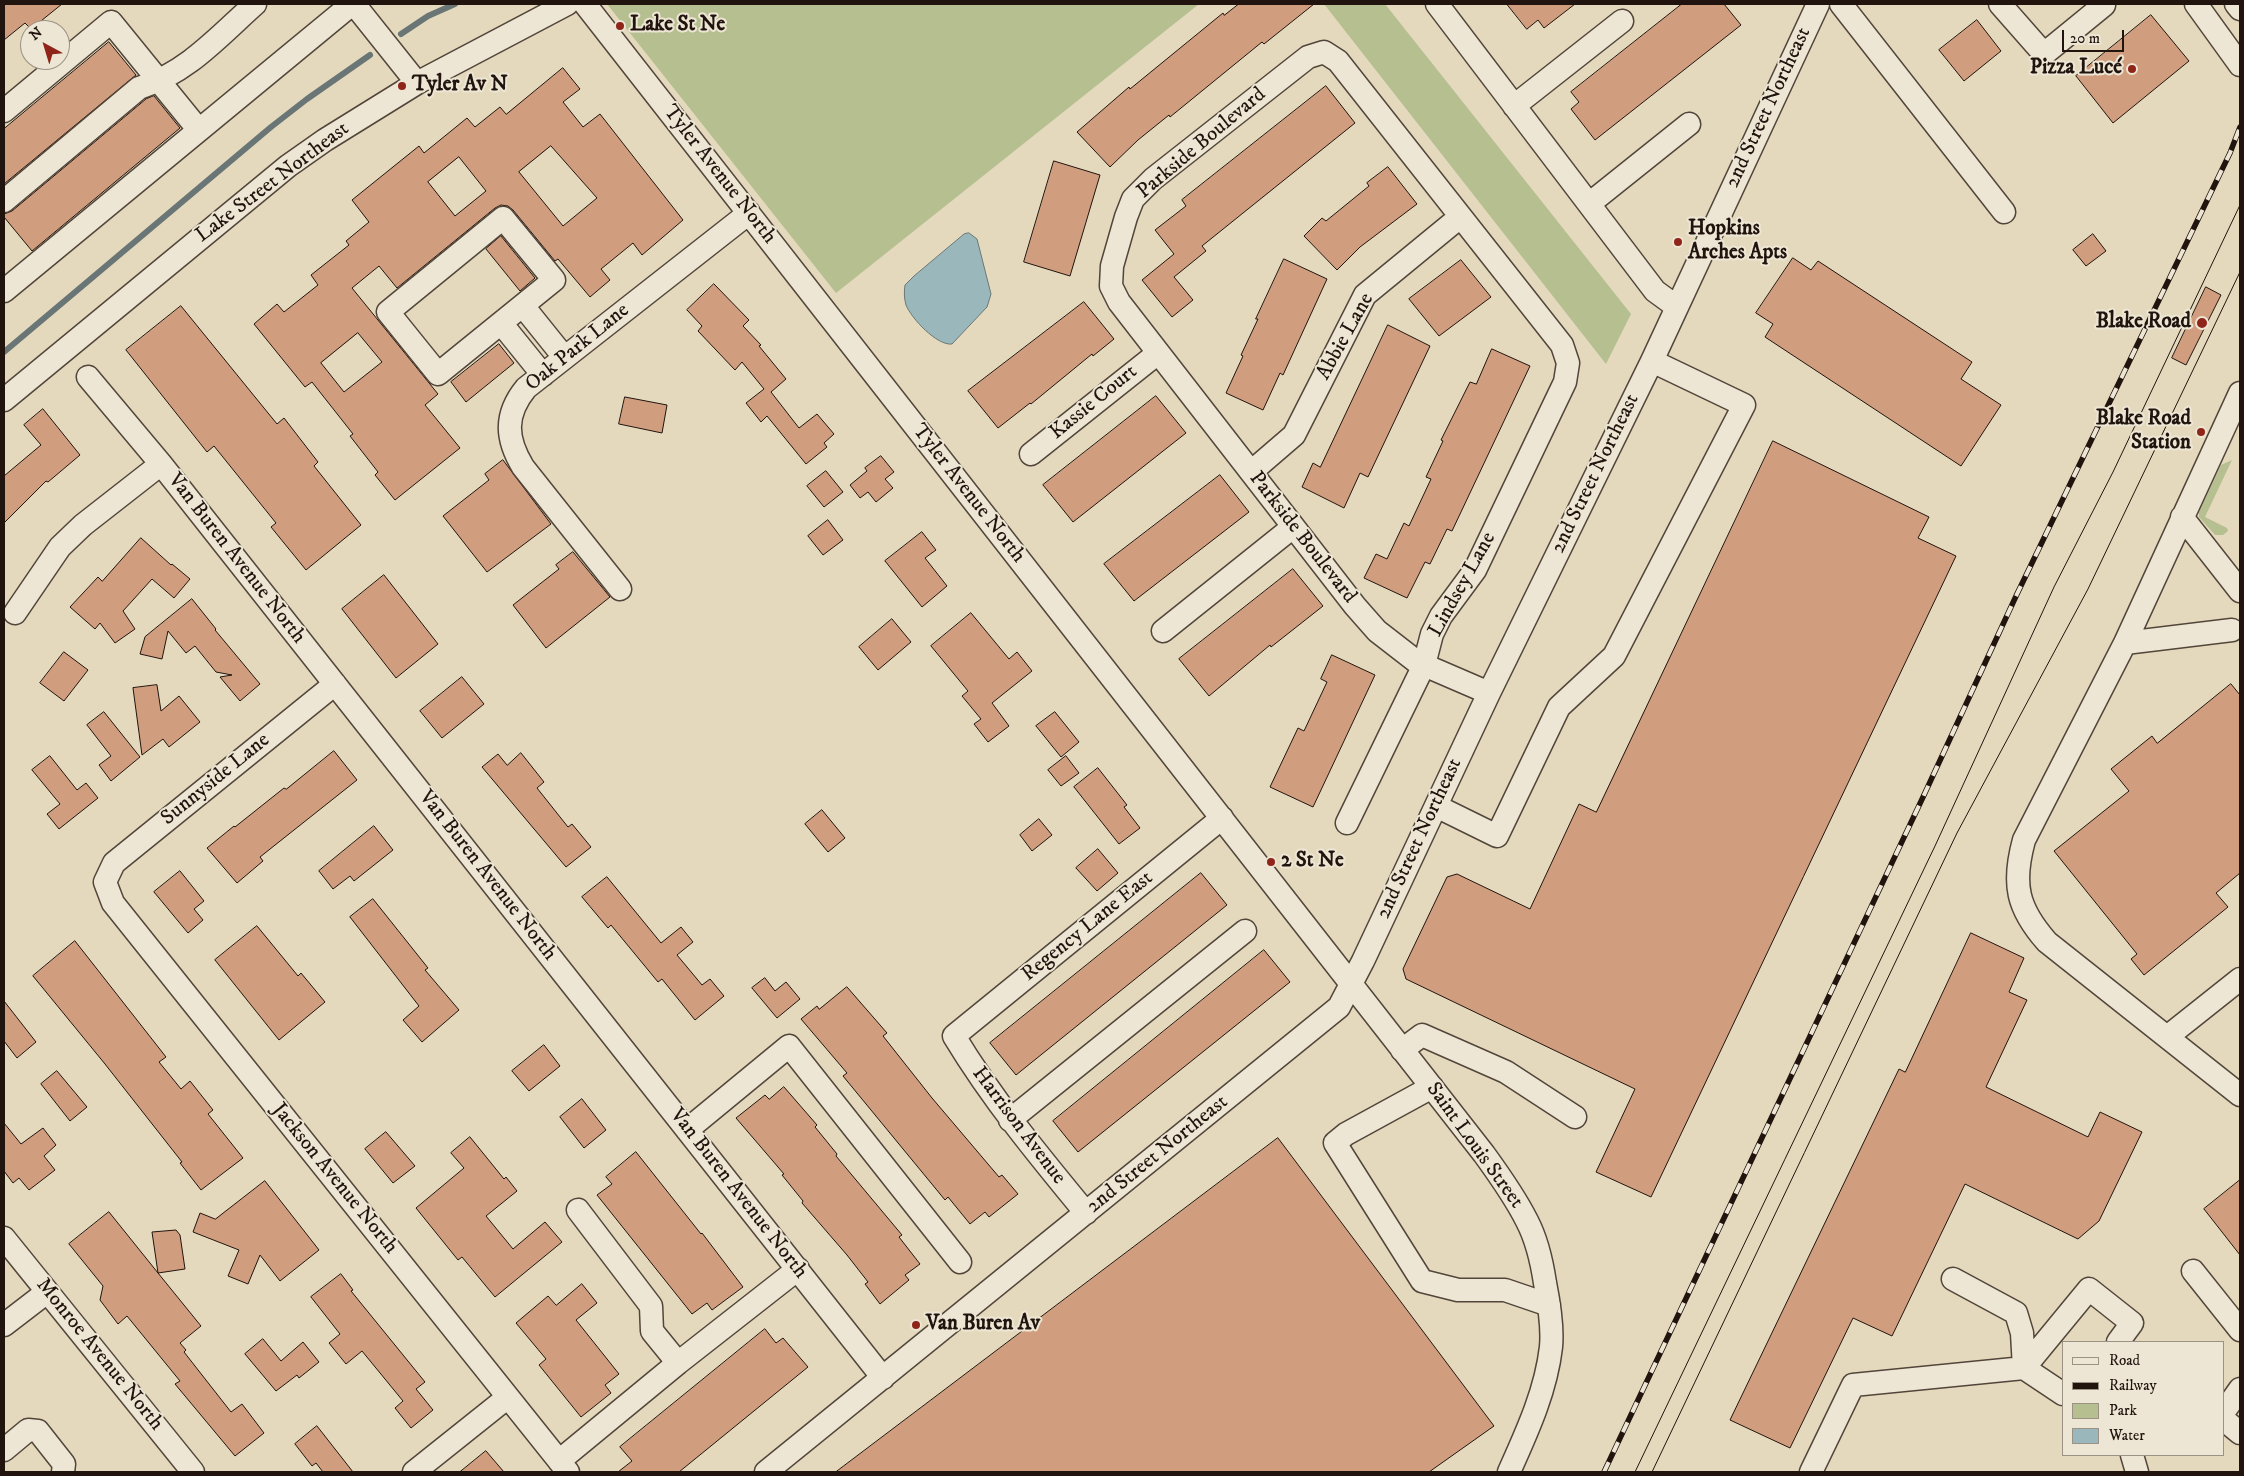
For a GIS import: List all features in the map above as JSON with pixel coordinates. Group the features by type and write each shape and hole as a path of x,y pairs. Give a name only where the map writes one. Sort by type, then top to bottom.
{"street":[{"path":"4,201 139,88 160,81 182,68 255,4"},
{"path":"4,291 198,129 353,4 417,83"},
{"name":"Lake Street Northeast","path":"4,400 288,166 333,135 417,83 567,4"},
{"name":"Tyler Avenue North","path":"585,4 1351,984"},
{"path":"1437,4 1655,291 1677,307"},
{"name":"2nd Street Northeast","path":"766,1472 1339,1008 1489,693 1652,361 1818,4"},
{"path":"1840,4 2004,212"},
{"path":"2000,4 2044,54 2105,4"},
{"path":"2196,4 2240,65"},
{"path":"2236,4 2240,9"},
{"path":"1514,106 1622,21"},
{"path":"4,112 111,22 198,129"},
{"name":"Parkside Boulevard","path":"1489,693 1417,662 1394,646 1355,606 1118,302 1111,286 1112,266 1133,199 1154,179 1308,57 1324,52 1338,61 1562,345"},
{"path":"1589,204 1689,124"},
{"name":"Oak Park Lane","path":"620,589 523,467 509,436 509,424 513,408 526,388 749,213"},
{"name":"Abbie Lane","path":"1251,472 1294,435 1364,295 1460,217"},
{"path":"503,218 554,280 522,306 438,374 388,312 503,218"},
{"path":"522,306 564,357"},
{"path":"501,323 543,374"},
{"name":"Lindsey Lane","path":"1347,822 1424,664 1432,634 1441,616 1475,570 1565,382 1568,363 1562,345"},
{"name":"Kassie Court","path":"1031,454 1158,353"},
{"path":"1436,806 1497,836 1559,707 1614,656 1744,405 1652,361"},
{"name":"Van Buren Avenue North","path":"88,377 161,464 883,1378"},
{"path":"2240,393 2125,643 2024,840 2017,865 2021,904 2031,924 2047,942 2240,1095"},
{"path":"15,613 60,548 83,525 161,464"},
{"path":"2182,517 2240,591"},
{"path":"1163,630 1293,527"},
{"path":"2125,643 2237,631"},
{"name":"Sunnyside Lane","path":"105,882 114,863 335,684"},
{"name":"Regency Lane East","path":"954,1036 1222,818"},
{"name":"Jackson Avenue North","path":"105,882 113,903 564,1466"},
{"path":"1010,1120 1245,931"},
{"path":"2168,1037 2240,979"},
{"name":"Saint Louis Street","path":"1351,984 1504,1182 1528,1223 1542,1265 1549,1305 1551,1346 1545,1381 1535,1414 1509,1472"},
{"path":"1402,1050 1422,1035 1506,1072 1575,1117"},
{"name":"Harrison Avenue","path":"954,1036 980,1079 1010,1120 1086,1213"},
{"path":"688,1130 789,1046 960,1262"},
{"path":"1432,1087 1346,1134 1335,1143 1422,1281 1458,1290 1505,1290 1549,1305"},
{"path":"578,1210 651,1306 652,1331 678,1363"},
{"name":"Monroe Avenue North","path":"4,1238 194,1472"},
{"path":"564,1466 678,1363 798,1269"},
{"path":"2193,1271 2240,1330"},
{"path":"1953,1279 2016,1312 2022,1333 2024,1368"},
{"path":"2024,1368 2089,1289 2132,1323 2119,1341"},
{"path":"4,1325 47,1292"},
{"path":"1811,1472 1853,1385 2024,1368 2062,1393"},
{"path":"2224,1412 2240,1388"},
{"path":"414,1472 508,1397"},
{"path":"2224,1421 2240,1433"},
{"path":"4,1450 28,1430 38,1431 64,1464 63,1472"},
{"path":"2132,1456 2137,1472"}],"green space":[{"path":"607,4 1199,4 836,293"},
{"path":"1324,4 1385,4 1631,314 1606,364"},
{"path":"2232,460 2205,517 2227,528 2228,531 2223,535 2215,535 2199,517 2199,512 2221,465"}],"water":[{"path":"969,233 977,239 991,294 987,307 952,344 946,343 932,336 913,317 906,305 905,285 964,234"}],"building":[{"path":"4,4 62,4 42,20 20,20 20,27 4,40"},
{"path":"1239,4 1314,4 1264,44 1262,42 1170,117 1169,115 1138,140 1110,167 1077,132 1129,87 1130,89 1223,13 1224,15"},
{"path":"1507,4 1575,4 1544,28 1538,20 1527,29"},
{"path":"1682,4 1724,4 1741,25 1595,140 1571,109 1579,102 1571,92"},
{"name":"Pizza Lucé","path":"2151,15 2189,61 2113,123 2076,76"},
{"path":"1977,20 2001,51 1964,81 1939,50"},
{"path":"109,42 136,75 4,184 4,129"},
{"path":"563,68 580,89 563,102 583,127 600,114 683,220 642,255 633,243 601,269 610,280 590,297 558,259 555,261 513,210 508,206 501,205 397,288 379,266 352,288 438,394 425,405 460,448 395,500 375,475 378,472 350,436 353,434 312,382 305,387 254,324 277,304 284,312 318,285 311,275 349,245 346,241 369,222 352,200 419,146 424,153 467,118 475,127 500,107 506,114","holes":["551,146 597,198 563,226 519,172","459,157 486,191 455,216 428,182","358,333 382,362 344,392 321,363"]},
{"path":"1326,86 1355,123 1202,246 1206,251 1174,277 1193,300 1172,317 1142,280 1174,254 1155,230 1186,206 1182,200"},
{"path":"154,96 180,128 32,251 4,217 4,214 12,211 146,99"},
{"path":"1054,161 1100,175 1070,276 1024,262"},
{"path":"1388,167 1417,204 1360,247 1337,270 1304,236 1322,218 1326,221 1369,186 1367,183"},
{"path":"2093,234 2106,251 2086,266 2073,250"},
{"path":"501,236 535,278 520,291 486,249"},
{"path":"1793,258 1811,270 1818,261 1972,362 1961,379 2001,405 1961,466 1765,337 1773,324 1756,313"},
{"path":"1284,259 1327,279 1283,375 1280,373 1263,410 1226,393 1258,319 1256,319"},
{"path":"1461,260 1491,297 1439,336 1409,299"},
{"path":"714,284 749,320 743,326 761,345 759,346 786,379 771,392 799,428 817,414 834,434 824,443 827,447 806,464 767,416 761,422 746,403 764,389 742,362 735,370 698,331 702,326 687,310"},
{"path":"2206,287 2221,295 2186,365 2172,358"},
{"path":"1084,302 1114,339 998,428 968,391"},
{"path":"181,306 277,424 284,418 318,462 314,466 361,525 306,570 271,527 276,523 214,446 207,452 126,350"},
{"path":"1388,325 1430,346 1368,477 1360,473 1344,508 1302,487 1313,463 1320,467"},
{"path":"499,344 514,363 466,402 451,382"},
{"path":"1492,349 1530,366 1452,531 1447,529 1430,564 1425,562 1407,598 1364,578 1376,554 1387,559 1404,523 1409,526 1431,479 1426,477 1443,441 1441,440 1470,382 1476,384"},
{"path":"1156,396 1186,433 1073,522 1043,485"},
{"path":"625,397 667,405 662,433 619,424"},
{"path":"43,409 80,455 48,482 46,481 4,523 4,476 41,445 24,425"},
{"path":"1773,441 1929,517 1918,538 1956,556 1651,1197 1596,1172 1635,1089 1406,979 1403,969 1447,877 1457,874 1530,909 1579,804 1596,812"},
{"path":"881,456 894,472 885,479 893,488 876,502 868,492 860,498 850,485 867,471 865,468"},
{"path":"503,460 551,524 487,572 443,516 489,480 485,474"},
{"path":"826,471 843,492 824,507 807,486"},
{"path":"1220,475 1249,512 1134,601 1104,564"},
{"path":"828,520 843,540 823,555 808,536"},
{"path":"922,532 936,550 925,558 947,586 922,607 885,561"},
{"path":"141,538 190,579 174,598 152,579 123,611 135,629 115,643 100,623 95,629 70,607 98,577 102,581"},
{"path":"573,552 610,597 546,648 513,605 559,569 556,565"},
{"path":"1293,569 1323,606 1271,647 1270,645 1209,696 1179,659"},
{"path":"384,575 438,644 396,678 342,609"},
{"path":"192,599 260,684 240,701 220,677 232,675 216,672 195,646 186,653 168,631 162,659 140,654 145,637"},
{"path":"971,613 1009,659 1017,652 1032,671 992,703 1009,726 988,742 974,724 981,719 962,696 968,691 931,646"},
{"path":"892,619 911,642 878,670 859,647"},
{"path":"64,652 88,670 64,701 40,683"},
{"path":"1332,655 1375,675 1313,807 1270,787 1298,728 1304,731 1327,682 1321,679"},
{"path":"462,677 484,704 442,738 420,711"},
{"path":"2231,684 2240,695 2240,873 2216,893 2228,907 2144,975 2131,959 2137,954 2054,851 2129,791 2111,769 2152,736 2157,743"},
{"path":"157,685 161,711 179,696 200,722 169,747 163,739 142,755 133,688"},
{"path":"104,712 140,757 111,781 99,765 111,756 87,725"},
{"path":"1055,712 1079,742 1061,757 1036,726"},
{"path":"334,751 357,780 260,857 263,861 237,883 207,848"},
{"path":"521,753 544,782 537,788 568,827 572,824 591,847 566,867 482,767 498,754 507,765"},
{"path":"50,756 77,790 86,783 98,798 59,829 47,814 60,804 32,770"},
{"path":"1066,756 1079,773 1061,786 1048,770"},
{"path":"1098,768 1127,805 1124,807 1140,828 1119,844 1074,787"},
{"path":"822,810 845,838 828,852 805,824"},
{"path":"1039,819 1052,835 1032,851 1020,835"},
{"path":"374,826 393,850 354,881 350,876 333,889 319,871"},
{"path":"1098,849 1118,873 1097,891 1076,868"},
{"path":"180,871 204,901 194,909 203,920 188,933 154,892"},
{"path":"1201,873 1227,905 1016,1075 990,1043"},
{"path":"607,877 661,943 681,927 693,942 677,955 702,985 710,979 724,996 695,1020 662,979 658,982 611,925 608,928 582,897"},
{"path":"373,899 428,968 425,970 459,1010 422,1042 403,1020 419,1006 350,917"},
{"path":"257,926 298,976 301,973 325,1002 279,1040 215,960"},
{"path":"1971,933 2024,958 2009,992 2027,1000 1986,1087 2088,1137 2100,1112 2142,1132 2099,1221 2078,1239 1965,1184 1892,1336 1853,1318 1790,1448 1730,1420 1899,1069 1905,1072"},
{"path":"75,941 166,1057 159,1062 181,1089 190,1081 213,1110 208,1114 243,1158 201,1190 180,1163 182,1162 33,976"},
{"path":"1264,950 1290,982 1078,1152 1053,1121"},
{"path":"765,978 775,991 786,982 800,999 777,1018 752,988"},
{"path":"847,987 887,1033 883,1036 932,1098 999,1177 1002,1175 1018,1194 989,1217 985,1212 970,1224 948,1197 945,1200 843,1076 847,1073 801,1019 817,1006 819,1009"},
{"path":"4,1001 36,1042 17,1058 4,1041"},
{"path":"544,1045 560,1066 529,1091 512,1071"},
{"path":"57,1071 87,1107 70,1121 41,1084"},
{"path":"784,1087 817,1125 815,1127 837,1154 836,1156 902,1235 899,1237 920,1264 905,1275 909,1280 880,1304 865,1284 868,1282 802,1203 803,1201 782,1175 784,1174 736,1118 765,1095 769,1099"},
{"path":"582,1099 606,1130 584,1148 560,1117"},
{"path":"4,1123 21,1144 43,1128 56,1145 44,1156 55,1170 29,1190 19,1178 13,1183 4,1171"},
{"path":"386,1132 415,1166 393,1183 365,1149"},
{"path":"470,1137 504,1179 506,1177 517,1191 486,1216 513,1249 545,1222 562,1242 495,1297 462,1257 458,1260 416,1208 464,1168 451,1153"},
{"path":"1278,1138 1494,1426 1429,1472 836,1472"},
{"path":"636,1152 743,1287 712,1310 707,1303 692,1314 597,1195 612,1184 606,1177"},
{"path":"2240,1180 2240,1255 2204,1209"},
{"path":"265,1181 319,1250 280,1281 260,1255 248,1284 228,1276 239,1250 193,1232 200,1213 215,1219"},
{"path":"109,1212 201,1326 180,1343 186,1350 184,1352 231,1412 242,1404 264,1433 235,1456 175,1384 180,1381 127,1316 118,1324 100,1300 103,1286 69,1244"},
{"path":"176,1230 180,1235 185,1269 158,1273 152,1232"},
{"path":"341,1274 353,1290 351,1291 425,1382 416,1389 433,1410 411,1428 395,1408 403,1401 362,1351 346,1364 329,1343 340,1334 311,1297"},
{"path":"582,1284 597,1303 576,1320 619,1374 605,1385 611,1393 581,1417 539,1365 546,1359 516,1323 548,1296 556,1305"},
{"path":"765,1329 776,1343 783,1338 808,1367 679,1472 618,1472 632,1461 620,1447"},
{"path":"263,1339 281,1361 303,1342 319,1362 299,1378 297,1375 276,1391 245,1354"},
{"path":"317,1426 353,1472 323,1472 316,1463 312,1466 295,1444"},
{"path":"486,1451 504,1472 460,1472"}],"waterway":[{"path":"401,34 428,16 455,4"},
{"path":"4,352 271,127 370,55"}],"tram line":[{"path":"1635,1472 1935,846 2054,587 2113,472 2240,205"},
{"path":"1652,1472 1957,833 2088,589 2240,272"}],"railway":[{"path":"1604,1472 2017,594 2230,153 2240,127"}],"place":[{"name":"Lake St Ne","path":"620,26"},
{"name":"Pizza Lucé","path":"2132,69"},
{"name":"Tyler Av N","path":"402,86"},
{"name":"Hopkins Arches Apts","path":"1678,242"},
{"name":"Blake Road","path":"2202,323"},
{"name":"Blake Road Station","path":"2201,432"},
{"name":"2 St Ne","path":"1271,862"},
{"name":"Van Buren Av","path":"916,1325"}]}
